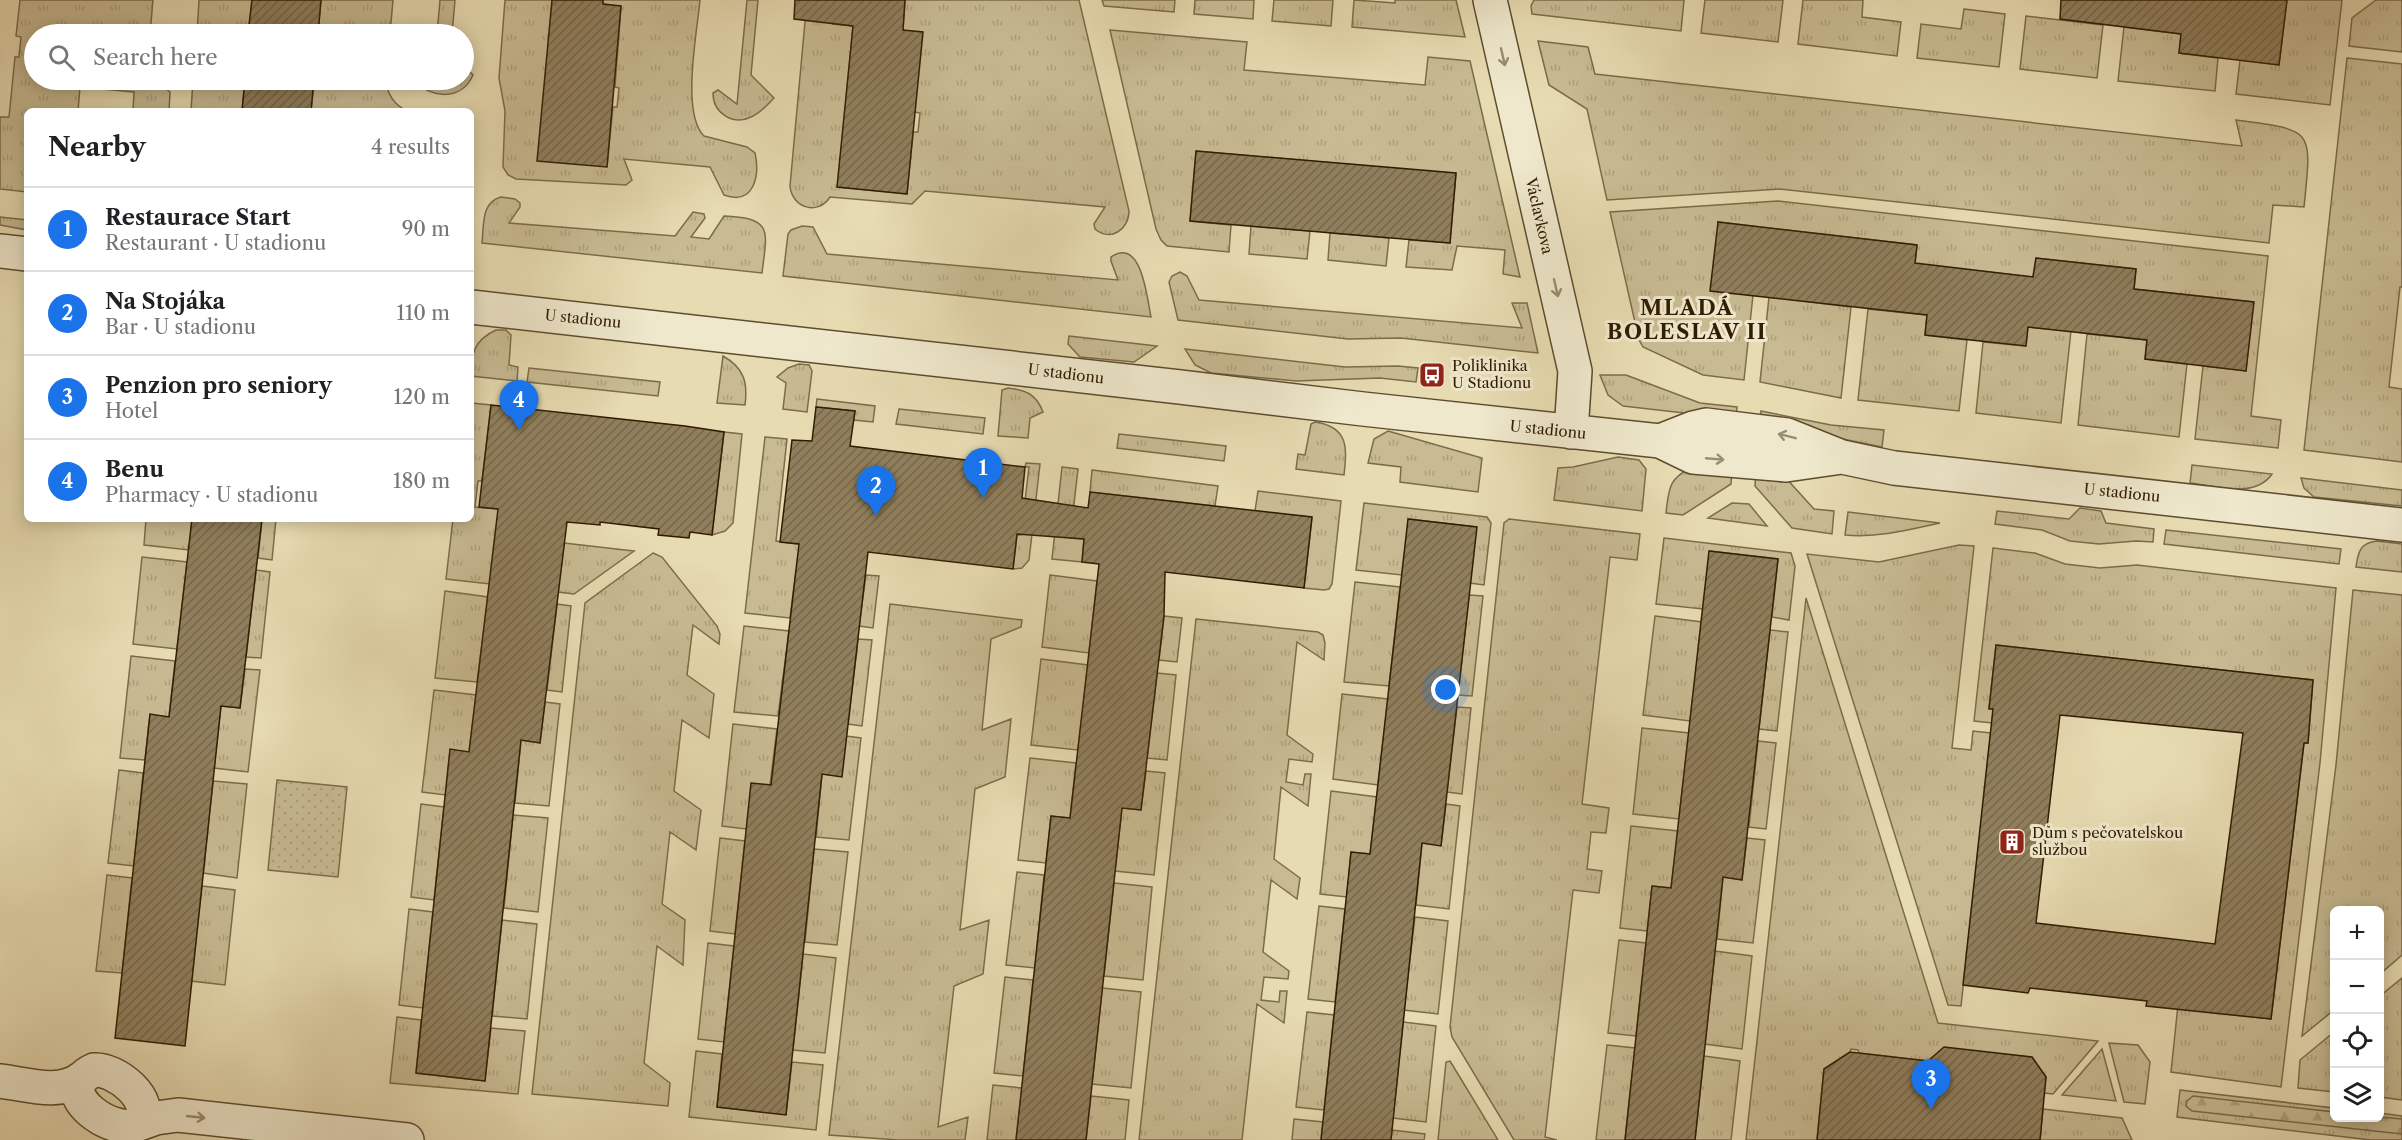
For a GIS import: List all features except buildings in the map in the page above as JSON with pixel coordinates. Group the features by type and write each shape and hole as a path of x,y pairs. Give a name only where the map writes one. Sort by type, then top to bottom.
{"street":[{"name":"Václavkova","path":"1490,0 1575,371 1571,432"},
{"path":"0,251 24,254"},
{"name":"U stadionu","path":"474,307 1660,441 1693,457 1786,465 1842,457 1894,468 2402,525"},
{"path":"72,1090 94,1070 114,1074 141,1098 144,1108 139,1124"},
{"path":"0,1081 72,1090 113,1131 127,1132 139,1124 156,1118 178,1115 407,1140"}],"green space":[{"path":"20,0 153,0 151,24 24,24 24,90 80,90 78,108 24,108 24,192 0,189 0,117 9,117 15,57 19,57 21,37 16,36"},
{"path":"199,0 252,0 249,24 198,24"},
{"path":"321,0 393,0 391,24 319,24"},
{"path":"440,0 455,0 453,24 438,24"},
{"path":"505,0 552,0 607,167 613,107 617,107 619,88 615,87 621,7 603,4 603,0 700,0 692,72 693,110 697,125 704,136 747,147 755,153 756,171 753,187 742,196 724,195 710,167 624,159 632,180 626,185 516,179 508,175 503,167 505,111 499,78"},
{"path":"747,0 758,0 751,75 774,98 755,115 737,120 720,112 713,93 718,90 737,104"},
{"path":"807,0 835,0 833,24 853,26 838,187 907,194 913,132 918,132 920,113 915,112 903,30 905,0 1079,0 1129,211 1126,224 1118,232 1112,234 1101,233 1095,229 1094,224 1105,207 925,191 912,204 830,197 825,203 813,208 800,204 795,200 790,186"},
{"path":"1102,0 1175,0 1174,12 1104,6"},
{"path":"1195,0 1254,0 1253,19 1194,14"},
{"path":"1274,0 1333,0 1331,26 1272,21"},
{"path":"1354,0 1395,3 1395,0 1456,0 1465,37 1352,27"},
{"path":"1534,0 1684,0 1681,31 1532,14 1531,6"},
{"path":"1705,0 1783,0 1778,42 1701,33"},
{"path":"1803,0 1863,0 1862,17 1901,22 1897,56 1798,44"},
{"path":"2287,0 2342,0 2330,105 2236,94 2240,60 2279,65"},
{"path":"2376,0 2402,0 2402,52 2349,46 2352,18"},
{"path":"1964,9 2005,14 1999,67 1917,58 1921,24 1961,29"},
{"path":"2026,16 2103,25 2097,78 2020,69"},
{"path":"2124,27 2181,34 2179,53 2218,58 2215,91 2118,81"},
{"path":"1110,30 1247,42 1244,70 1425,85 1428,57 1470,61 1520,277 1503,274 1505,250 1457,246 1452,270 1406,267 1409,240 1450,243 1456,174 1196,151 1190,221 1231,225 1229,252 1167,246 1156,229"},
{"path":"1538,41 1588,47 1595,74 2242,146 2236,120 2281,127 2294,131 2303,138 2307,148 2304,207 2273,205 2269,243 1780,189 1607,200 1587,109 1549,85"},
{"path":"2347,58 2402,64 2402,287 2400,287 2389,387 2402,389 2402,462 2304,450"},
{"path":"112,90 168,90 170,92 169,108 133,108 134,92"},
{"path":"192,90 244,90 242,108 191,108"},
{"path":"313,90 388,90 392,98 402,108 311,108"},
{"path":"427,90 459,90 445,94"},
{"path":"501,197 515,199 520,203 520,207 509,223 675,236 693,212 704,214 705,218 691,237 709,239 724,216 752,220 764,230 762,273 482,243 487,209 490,204"},
{"path":"1778,201 2268,256 2251,416 2281,420 2278,448 2195,439 2203,366 2246,371 2253,302 2134,289 2136,269 2036,258 2033,277 1915,264 1917,245 1718,222 1753,295 1744,380 1703,375 1643,347 1639,340 1610,212"},
{"path":"0,217 24,220 24,229 0,225"},
{"path":"802,226 813,227 827,254 1118,280 1111,257 1121,253 1130,255 1141,272 1151,317 783,276 788,234 791,230"},
{"path":"1251,226 1310,231 1307,259 1249,254"},
{"path":"1330,233 1389,238 1386,266 1328,260"},
{"path":"1180,272 1187,276 1199,300 1522,328 1512,303 1527,303 1538,353 1401,338 1348,339 1178,320 1169,282 1172,276"},
{"path":"1769,297 1851,307 1841,398 1760,382"},
{"path":"1868,309 1927,315 1925,335 1967,340 1959,411 1858,400"},
{"path":"2028,327 2071,331 2061,423 1976,413 1983,342 2025,346"},
{"path":"496,330 506,330 511,335 509,365 518,367 517,381 474,376 475,348"},
{"path":"2087,334 2147,340 2145,359 2187,364 2179,437 2078,425"},
{"path":"1069,336 1157,346 1134,362 1080,357 1068,344"},
{"path":"1185,349 1345,367 1418,368 1416,382 1380,378 1296,381 1211,373 1195,365"},
{"path":"723,356 736,365 743,376 746,389 745,405 717,403"},
{"path":"799,364 809,365 812,371 807,412 783,409 786,383 777,377 788,368"},
{"path":"529,368 660,382 658,396 527,382"},
{"path":"1600,375 1626,375 1700,403 1737,407 1736,419 1623,406 1608,395"},
{"path":"1008,388 1030,394 1043,412 1030,418 1028,438 998,436 1002,390"},
{"path":"817,399 875,406 873,422 854,420 855,411 816,407"},
{"path":"474,403 491,405 482,481 478,481 475,507 507,510 490,584 446,579 453,522 474,522"},
{"path":"899,409 985,418 983,434 896,424"},
{"path":"1761,411 1831,425 1884,430 1882,447 1760,422"},
{"path":"1315,422 1326,425 1340,434 1346,456 1344,475 1296,469 1298,454 1305,455 1311,424"},
{"path":"1388,431 1482,458 1478,492 1400,482 1401,467 1368,463 1374,439"},
{"path":"724,432 742,434 733,523 725,531 712,535"},
{"path":"1119,434 1226,446 1224,461 1117,448"},
{"path":"765,437 787,439 776,541 805,545 796,571 790,618 745,613"},
{"path":"1618,457 1639,460 1646,469 1642,511 1554,500 1558,468"},
{"path":"1026,463 1040,464 1029,560 1022,568 1013,569 1017,535 1021,535 1029,467 1025,467"},
{"path":"2192,465 2272,474 2265,482 2256,486 2245,489 2222,488 2190,483"},
{"path":"1062,467 1078,469 1070,538 1084,539 1082,562 1052,559"},
{"path":"1692,467 1732,469 1731,484 1683,515 1666,513 1668,497 1674,480"},
{"path":"1092,470 1218,486 1215,506 1090,492"},
{"path":"1756,471 1784,476 1814,509 1834,511 1832,534 1792,528 1755,486"},
{"path":"2301,478 2402,490 2402,506 2314,497 2304,488"},
{"path":"1258,491 1341,501 1332,584 1329,589 1304,588 1312,518 1255,511"},
{"path":"1364,503 1487,517 1491,523 1484,585 1470,583 1476,527 1409,519 1402,575 1356,570"},
{"path":"1732,503 1749,504 1767,526 1708,518"},
{"path":"2080,508 2101,511 2106,523 2154,529 2153,542 2099,544 2070,541 2042,530 1995,524 1997,511 2069,519"},
{"path":"1848,512 1940,523 1882,534 1845,535"},
{"path":"1509,519 1640,534 1637,560 1610,557 1582,804 1609,808 1606,833 1591,832 1587,869 1602,871 1599,893 1573,890 1545,1137 1557,1140 1514,1140 1452,1037 1450,1027 1504,523"},
{"path":"146,522 192,522 189,550 144,545"},
{"path":"262,522 276,522 272,560 258,558"},
{"path":"2166,530 2341,549 2339,564 2164,544"},
{"path":"1664,538 1791,553 1795,566 1789,620 1772,617 1778,559 1710,551 1703,609 1656,604"},
{"path":"2377,541 2402,544 2402,572 2356,567 2363,546"},
{"path":"564,543 634,551 574,594 558,592"},
{"path":"1959,545 1974,546 1952,748 1971,750 1973,731 1991,733 1961,1006 1948,1005 1807,554 1879,562"},
{"path":"1993,548 2035,553 2065,564 2100,568 2137,565 2336,588 2320,763 2281,1087 2171,1072 2178,1005 2207,1012 2271,1019 2304,743 2308,743 2313,680 1996,645 1989,708 1993,709 1992,723 1974,721"},
{"path":"653,553 662,557 717,626 720,634 719,644 693,625 687,675 714,694 709,738 682,720 674,791 701,810 696,850 670,832 662,904 685,920 683,965 657,946 644,1063 670,1083 668,1106 532,1094 585,603"},
{"path":"142,557 187,562 177,649 133,644"},
{"path":"256,570 270,572 261,658 246,657"},
{"path":"866,575 879,576 873,628 859,626"},
{"path":"1050,575 1097,581 1089,653 1042,647"},
{"path":"1355,582 1400,587 1389,686 1344,682"},
{"path":"2353,590 2402,595 2402,955 2384,971 2384,906 2330,906 2330,1013 2302,1036 2336,765"},
{"path":"445,591 488,597 477,682 435,678"},
{"path":"1469,595 1483,596 1472,696 1458,695"},
{"path":"1806,598 1938,1023 2098,1041 2053,1094 2044,1093 2046,1077 2032,1057 1928,1061 1859,1053 1858,1050 1851,1049 1850,1052 1824,1069 1817,1140 1746,1140"},
{"path":"557,604 571,606 562,692 547,690"},
{"path":"890,604 1022,620 1021,627 991,639 982,730 1011,719 1005,777 975,789 960,930 989,920 983,974 954,986 938,1127 968,1117 965,1140 898,1140 829,1135"},
{"path":"1164,616 1182,618 1177,662 1159,660"},
{"path":"1655,616 1702,622 1690,721 1643,715"},
{"path":"1196,619 1318,632 1323,635 1325,643 1324,660 1297,642 1287,735 1313,754 1312,762 1289,759 1286,782 1303,785 1305,774 1311,774 1308,806 1281,787 1274,859 1300,878 1297,899 1271,880 1263,952 1289,971 1288,979 1264,977 1261,1000 1279,1002 1280,991 1287,991 1284,1023 1257,1004 1242,1140 1139,1140"},
{"path":"744,626 789,631 778,716 734,712"},
{"path":"1770,630 1788,632 1777,731 1759,729"},
{"path":"858,639 872,640 862,726 848,724"},
{"path":"131,656 175,661 169,717 150,715 145,760 120,758"},
{"path":"1041,659 1088,665 1078,750 1031,745"},
{"path":"245,669 260,670 248,772 214,768 221,706 240,708"},
{"path":"1157,673 1176,675 1167,760 1147,758"},
{"path":"434,690 476,695 469,752 450,750 446,795 422,792"},
{"path":"1342,694 1388,699 1378,785 1333,779"},
{"path":"545,702 560,704 549,806 515,803 521,740 540,743"},
{"path":"1457,707 1471,708 1462,794 1447,792"},
{"path":"733,724 777,729 770,785 746,829 722,826"},
{"path":"1642,728 1689,733 1679,819 1633,814"},
{"path":"846,736 861,738 849,840 816,837 822,774 841,776"},
{"path":"1758,741 1776,743 1766,829 1749,827"},
{"path":"1030,758 1076,763 1070,818 1051,816 1046,863 1018,860"},
{"path":"119,770 143,773 134,866 108,863"},
{"path":"1146,771 1165,773 1154,875 1115,871 1122,808 1141,810"},
{"path":"277,780 347,787 338,877 268,870"},
{"path":"213,781 247,784 237,878 203,873"},
{"path":"1331,791 1377,797 1370,854 1351,852 1347,897 1320,894"},
{"path":"421,804 444,807 434,900 411,897"},
{"path":"1446,804 1460,806 1449,909 1416,905 1422,843 1441,845"},
{"path":"513,815 548,818 538,912 504,908"},
{"path":"1631,826 1678,831 1671,888 1652,886 1647,931 1620,928"},
{"path":"720,838 745,841 735,934 710,931"},
{"path":"1747,838 1765,840 1753,943 1717,939 1723,877 1742,880"},
{"path":"814,849 848,852 837,945 805,942"},
{"path":"1017,872 1044,875 1035,968 1006,965"},
{"path":"107,875 132,878 122,973 96,971"},
{"path":"1114,883 1152,887 1143,980 1104,976"},
{"path":"202,886 235,890 225,985 191,981"},
{"path":"1319,906 1345,909 1335,1002 1308,999"},
{"path":"409,909 433,912 423,1008 399,1005"},
{"path":"1415,917 1448,921 1438,1014 1404,1010"},
{"path":"502,920 537,924 527,1019 492,1016"},
{"path":"1619,940 1646,943 1636,1036 1608,1033"},
{"path":"708,943 734,946 724,1042 698,1039"},
{"path":"1715,951 1752,956 1742,1049 1705,1044"},
{"path":"803,954 836,958 825,1053 793,1050"},
{"path":"1005,977 1033,980 1023,1076 994,1073"},
{"path":"2402,978 2402,1100 2384,1098 2384,993"},
{"path":"1102,988 1141,992 1131,1088 1092,1084"},
{"path":"1307,1012 1334,1015 1324,1110 1296,1107"},
{"path":"397,1017 421,1020 416,1073 485,1081 491,1028 525,1031 518,1094 390,1083"},
{"path":"1403,1022 1436,1026 1426,1122 1393,1118"},
{"path":"2330,1035 2330,1092 2298,1088 2300,1060"},
{"path":"2109,1043 2138,1045 2150,1062 2145,1104 2124,1102"},
{"path":"1607,1045 1635,1048 1625,1140 1596,1140"},
{"path":"2102,1049 2116,1101 2062,1095"},
{"path":"696,1051 722,1054 717,1107 786,1114 792,1062 823,1065 816,1130 689,1117"},
{"path":"1704,1056 1740,1061 1731,1140 1695,1140"},
{"path":"1450,1061 1498,1140 1438,1140 1446,1062"},
{"path":"993,1085 1022,1088 1016,1140 987,1140"},
{"path":"2180,1090 2330,1108 2330,1122 2384,1122 2384,1114 2402,1116 2402,1140 2371,1140 2177,1117"},
{"path":"1091,1096 1129,1100 1125,1140 1086,1140"},
{"path":"2193,1096 2330,1112 2330,1122 2384,1122 2384,1117 2402,1119 2402,1134 2192,1111 2186,1106 2187,1101"},
{"path":"2043,1109 2122,1118 2132,1140 2040,1140"},
{"path":"1294,1119 1323,1122 1321,1140 1292,1140"},
{"path":"1392,1130 1425,1134 1424,1140 1391,1140"}],"place":[{"name":"Poliklinika U Stadionu","path":"1432,375"},
{"name":"Benu","path":"519,430"},
{"name":"Restaurace Start","path":"983,498"},
{"name":"Na Stojáka","path":"876,516"},
{"name":"Dům s pečovatelskou službou","path":"2012,842"},
{"name":"Penzion pro seniory","path":"1931,1109"}],"district":[{"name":"MLADÁ BOLESLAV II","path":"1687,320"}]}
